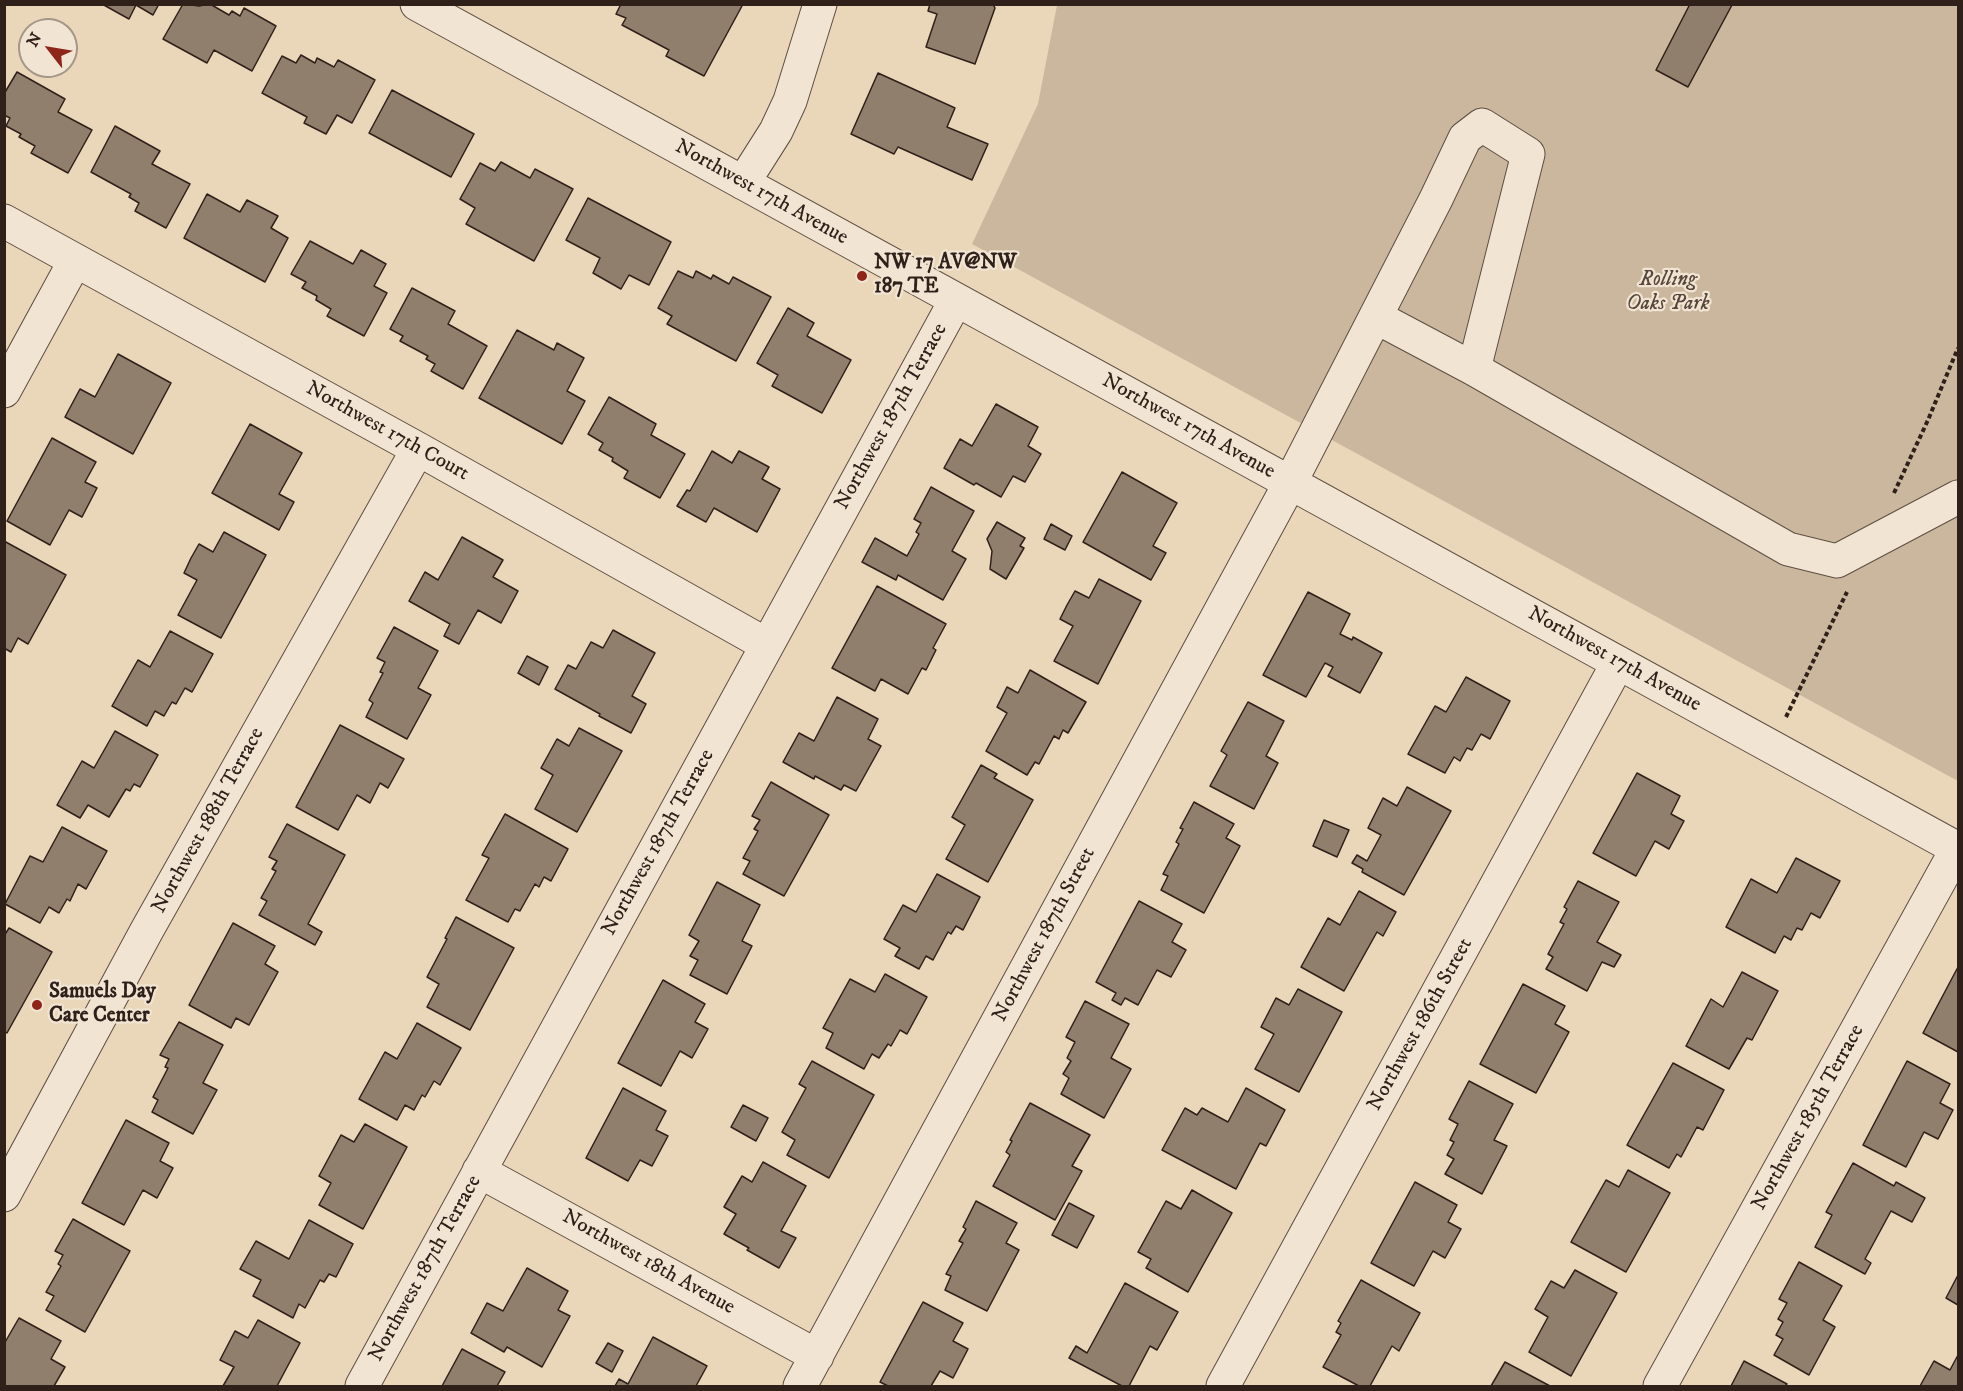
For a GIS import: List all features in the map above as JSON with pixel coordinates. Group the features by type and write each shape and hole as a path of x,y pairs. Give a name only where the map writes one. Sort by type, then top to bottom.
{"street":[{"name":"Northwest 17th Avenue","path":"417,4 1958,849"},
{"path":"743,183 776,131 790,101 820,4"},
{"name":"Northwest 187th Street","path":"800,1386 1290,483 1465,138 1482,125 1528,154 1474,369"},
{"name":"Northwest 17th Court","path":"4,221 418,449 767,645"},
{"path":"4,391 75,261"},
{"name":"Northwest 187th Terrace","path":"362,1386 956,300"},
{"path":"1376,317 1474,369 1788,549 1837,561 1959,497"},
{"name":"Northwest 188th Terrace","path":"4,1195 147,930 418,449"},
{"name":"Northwest 186th Street","path":"1223,1386 1618,663"},
{"name":"Northwest 185th Terrace","path":"1660,1386 1958,849"},
{"name":"Northwest 18th Avenue","path":"479,1171 817,1356"}],"green space":[{"name":"Rolling Oaks Park","path":"1057,5 1958,5 1958,781 972,244 1038,104"}],"building":[{"path":"102,4 159,4 153,15 136,5 129,19"},
{"path":"183,4 199,6 210,4 229,15 232,11 240,16 244,8 276,26 252,71 214,50 207,63 163,39"},
{"path":"621,4 738,4 742,6 704,76 666,56 669,50 622,25 626,18 616,14"},
{"path":"930,4 993,4 995,8 975,64 926,47 937,14 928,11"},
{"path":"1690,4 1732,5 1688,87 1656,70"},
{"path":"301,55 315,63 317,58 334,67 338,60 375,80 352,123 337,115 326,134 304,123 307,117 262,93 282,56 296,63"},
{"path":"17,72 18,78 28,78 65,99 58,112 92,130 68,173 31,153 35,146 19,137 21,134 6,126 10,118 4,115 4,94"},
{"path":"878,73 955,108 947,127 988,144 972,180 898,147 894,154 851,134"},
{"path":"392,90 474,134 451,177 369,133"},
{"path":"115,126 160,151 152,164 190,184 166,228 135,211 139,203 129,197 131,194 91,172"},
{"path":"501,162 530,178 535,169 573,189 534,261 466,224 475,208 460,199 480,163 495,171"},
{"path":"207,194 240,212 247,200 278,216 271,228 288,238 265,282 184,238"},
{"path":"588,198 671,242 649,285 629,275 621,289 593,273 600,258 566,240"},
{"path":"310,241 353,264 361,250 386,264 374,286 387,293 364,336 327,316 331,309 316,300 317,296 302,288 306,282 291,274"},
{"path":"678,271 693,278 696,271 711,279 713,275 729,284 733,277 771,297 736,361 667,324 672,316 658,308"},
{"path":"412,288 455,311 448,324 487,346 463,389 431,371 435,364 426,359 428,356 400,341 403,336 390,329"},
{"path":"788,308 814,323 807,336 851,360 822,413 772,386 778,375 757,363"},
{"path":"517,330 554,350 557,343 584,358 567,391 585,401 562,444 479,398"},
{"path":"118,354 171,383 133,454 65,417 80,389 95,397"},
{"path":"609,397 656,424 651,435 685,454 660,498 624,478 628,471 599,450 603,443 588,434"},
{"path":"996,404 1038,427 1028,446 1041,454 1025,482 1013,476 1001,497 944,468 960,439 972,446"},
{"path":"250,424 302,453 279,494 294,502 279,530 212,493"},
{"path":"52,438 96,462 85,482 97,488 82,517 69,510 50,545 7,521"},
{"path":"712,451 732,463 739,451 769,467 762,479 780,489 757,532 714,508 706,522 677,506 687,490 690,491"},
{"path":"1122,472 1177,503 1153,546 1166,553 1151,580 1083,542"},
{"path":"931,487 974,511 952,551 966,559 943,600 898,575 896,580 862,562 875,538 907,556 919,534 916,532 921,523 914,519"},
{"path":"997,522 1025,538 1020,546 1024,548 1006,579 990,569 992,551 987,539"},
{"path":"1051,524 1072,536 1065,550 1044,539"},
{"path":"224,532 266,555 221,638 178,615 197,580 184,573 191,558 199,544 213,552"},
{"path":"462,537 503,560 493,577 518,591 501,623 478,610 459,644 444,636 450,624 409,601 425,572 438,580"},
{"path":"4,541 66,575 28,644 18,638 11,652 4,648"},
{"path":"1099,579 1141,601 1098,684 1054,661 1073,626 1060,619 1067,605 1075,591 1089,598"},
{"path":"877,586 946,624 933,648 936,650 926,670 922,668 908,694 881,679 875,691 832,668"},
{"path":"1308,592 1350,614 1340,634 1352,640 1353,637 1382,653 1360,693 1328,676 1333,667 1325,663 1306,697 1263,675"},
{"path":"394,627 438,651 418,688 431,695 407,739 366,717 373,703 369,700 383,673 380,672 385,662 377,658"},
{"path":"613,630 655,653 632,696 646,704 631,733 555,689 568,665 576,669 591,642 603,648"},
{"path":"170,631 213,654 192,692 185,688 176,704 172,702 164,716 155,711 147,726 112,706 138,660 150,667"},
{"path":"527,656 548,667 539,685 518,673"},
{"path":"1030,670 1086,702 1068,733 1063,730 1059,739 1054,736 1039,764 1035,762 1027,775 986,751 1007,713 997,707 1007,687 1018,693"},
{"path":"1466,677 1510,701 1490,739 1481,734 1472,750 1467,748 1460,761 1454,757 1445,773 1408,754 1435,706 1446,712"},
{"path":"837,697 878,719 868,739 881,746 856,791 844,785 841,790 815,776 814,779 783,762 799,733 814,741"},
{"path":"1248,702 1284,721 1266,756 1278,763 1254,809 1210,786 1227,755 1221,751"},
{"path":"340,725 404,759 388,788 380,783 370,803 357,795 338,830 296,807"},
{"path":"579,728 622,751 577,832 535,809 553,775 541,768 557,739 569,746"},
{"path":"115,731 158,755 140,787 134,784 130,791 126,789 109,817 88,805 80,818 57,805 82,761 94,768"},
{"path":"981,765 997,774 994,778 1033,800 988,882 946,859 965,825 952,817"},
{"path":"1637,773 1680,796 1671,814 1684,821 1669,849 1655,841 1636,876 1593,853"},
{"path":"771,782 829,815 784,896 743,874 750,861 743,858 758,831 754,829 760,820 752,816"},
{"path":"1407,787 1451,811 1404,895 1362,872 1363,869 1352,863 1357,855 1367,861 1381,835 1368,828 1383,798 1397,806"},
{"path":"1194,802 1234,824 1226,838 1240,846 1204,913 1161,890 1168,876 1163,874 1179,844 1176,842 1183,829 1180,828"},
{"path":"505,814 568,849 551,881 544,877 539,887 535,884 520,911 515,909 508,922 466,900 489,858 482,855"},
{"path":"1324,820 1349,830 1337,857 1313,846"},
{"path":"287,824 345,855 308,924 322,932 315,945 259,915 267,901 261,898 276,871 272,869 277,861 269,857"},
{"path":"62,827 107,851 86,889 78,884 70,901 67,899 59,913 49,907 40,923 5,904 30,856 43,862"},
{"path":"1796,858 1840,881 1820,918 1811,913 1802,930 1797,928 1791,940 1784,936 1775,953 1726,927 1751,879 1777,893"},
{"path":"937,874 980,897 963,930 956,926 951,934 948,932 933,960 926,956 919,969 895,956 900,948 884,939 903,905 916,912"},
{"path":"1578,881 1619,902 1597,942 1621,955 1614,967 1602,962 1587,991 1546,969 1553,957 1548,954 1564,924 1560,922 1567,909 1564,907"},
{"path":"717,882 760,905 742,941 752,946 727,994 690,975 698,960 690,956 699,941 689,935"},
{"path":"1359,891 1396,912 1383,936 1377,932 1344,991 1301,967 1328,918 1340,925"},
{"path":"1139,901 1182,924 1172,942 1186,950 1171,977 1157,970 1138,1005 1125,998 1121,1005 1112,1000 1116,993 1096,982"},
{"path":"456,917 514,948 470,1030 427,1007 439,984 427,977"},
{"path":"233,923 275,946 265,964 278,972 249,1025 236,1018 231,1028 189,1005"},
{"path":"9,928 52,952 7,1033 4,1031 4,936"},
{"path":"1958,967 1958,1052 1923,1033"},
{"path":"1742,972 1778,991 1752,1040 1747,1038 1729,1069 1686,1046 1711,999 1723,1007"},
{"path":"885,974 927,997 907,1034 900,1030 891,1046 888,1044 879,1058 872,1054 864,1069 826,1048 833,1033 823,1028 850,979 875,992"},
{"path":"663,980 705,1004 695,1022 708,1029 692,1058 680,1051 661,1086 618,1063"},
{"path":"1523,984 1565,1006 1555,1024 1569,1032 1536,1093 1480,1064"},
{"path":"1298,989 1342,1012 1299,1092 1255,1069 1274,1034 1261,1027 1276,998 1289,1005"},
{"path":"1085,1001 1129,1024 1111,1058 1131,1069 1104,1118 1061,1094 1069,1078 1063,1074 1071,1061 1067,1058 1075,1042 1066,1037"},
{"path":"179,1022 223,1045 203,1083 217,1090 193,1134 152,1112 158,1100 153,1097 168,1068 165,1067 169,1059 160,1055"},
{"path":"417,1023 461,1048 440,1085 434,1081 425,1097 422,1095 414,1110 405,1105 397,1120 359,1099 385,1052 397,1059"},
{"path":"812,1061 874,1095 829,1178 787,1155 795,1140 782,1132 806,1088 799,1084"},
{"path":"1907,1061 1950,1084 1940,1103 1953,1110 1938,1139 1924,1132 1906,1167 1863,1145"},
{"path":"1673,1063 1724,1090 1703,1130 1697,1127 1681,1157 1677,1154 1669,1168 1627,1145"},
{"path":"1469,1081 1513,1104 1494,1140 1507,1146 1482,1194 1445,1174 1454,1159 1447,1155 1454,1142 1450,1140 1458,1124 1449,1119"},
{"path":"623,1088 666,1111 656,1130 668,1136 652,1166 640,1160 628,1181 586,1158"},
{"path":"1246,1088 1285,1110 1266,1146 1260,1143 1236,1189 1162,1150 1185,1108 1197,1115 1202,1108 1228,1122"},
{"path":"1030,1103 1090,1135 1072,1166 1082,1171 1055,1220 993,1186 1010,1155 1006,1152 1012,1141 1010,1140"},
{"path":"743,1105 768,1118 756,1141 731,1127"},
{"path":"126,1120 169,1143 160,1161 173,1168 157,1198 143,1190 124,1225 82,1203"},
{"path":"365,1124 407,1147 363,1229 319,1205 331,1183 319,1176 341,1135 354,1142"},
{"path":"763,1162 806,1186 781,1231 796,1238 779,1268 724,1234 736,1214 724,1207 742,1176 752,1182"},
{"path":"1853,1163 1894,1186 1896,1182 1925,1198 1912,1222 1891,1211 1865,1259 1871,1263 1865,1274 1815,1247 1832,1215 1826,1212"},
{"path":"1628,1170 1670,1193 1626,1272 1571,1242 1606,1180 1619,1187"},
{"path":"1415,1182 1457,1205 1448,1222 1461,1229 1445,1258 1433,1251 1414,1286 1371,1263"},
{"path":"1192,1190 1232,1213 1188,1292 1146,1268 1151,1259 1138,1252 1166,1201 1181,1209"},
{"path":"976,1201 1017,1223 1006,1243 1019,1250 987,1311 945,1290 951,1276 946,1274 963,1243 959,1241 966,1229 963,1227"},
{"path":"1069,1203 1094,1216 1077,1248 1052,1235"},
{"path":"73,1219 130,1251 85,1332 46,1310 54,1296 46,1292 61,1266 58,1264 63,1255 55,1251"},
{"path":"309,1220 353,1244 336,1277 329,1274 324,1282 320,1280 305,1308 299,1304 293,1318 253,1296 261,1280 240,1269 256,1241 289,1259"},
{"path":"1799,1262 1842,1286 1823,1320 1835,1327 1809,1375 1774,1355 1783,1339 1776,1335 1783,1322 1778,1319 1787,1303 1779,1299"},
{"path":"527,1268 568,1291 558,1310 570,1316 542,1367 507,1347 504,1352 471,1333 487,1303 503,1311"},
{"path":"1575,1270 1617,1293 1571,1376 1529,1352 1548,1317 1535,1309 1551,1281 1564,1288"},
{"path":"1958,1275 1958,1305 1946,1298"},
{"path":"1361,1280 1420,1313 1399,1351 1392,1346 1370,1386 1359,1386 1323,1367 1341,1335 1336,1332 1341,1323 1338,1321"},
{"path":"1125,1283 1178,1312 1157,1350 1150,1346 1129,1386 1122,1386 1069,1358 1076,1346 1087,1353"},
{"path":"923,1302 963,1323 953,1341 968,1349 953,1378 940,1371 931,1386 888,1386 880,1382"},
{"path":"19,1318 61,1341 51,1359 65,1367 54,1386 4,1386 4,1344"},
{"path":"258,1320 300,1343 277,1386 223,1386 234,1367 220,1360 235,1331 248,1338"},
{"path":"653,1337 707,1366 696,1386 615,1386 619,1379 628,1384"},
{"path":"608,1343 623,1351 612,1372 596,1363"},
{"path":"462,1349 505,1372 497,1386 442,1386"},
{"path":"1958,1355 1958,1386 1920,1386 1934,1361 1950,1370"},
{"path":"1744,1361 1787,1384 1785,1386 1731,1386"},
{"path":"1505,1362 1550,1386 1491,1386"}],"place":[{"name":"NW 17 AV@NW 187 TE","path":"862,276"},
{"name":"Samuels Day Care Center","path":"37,1005"}]}
